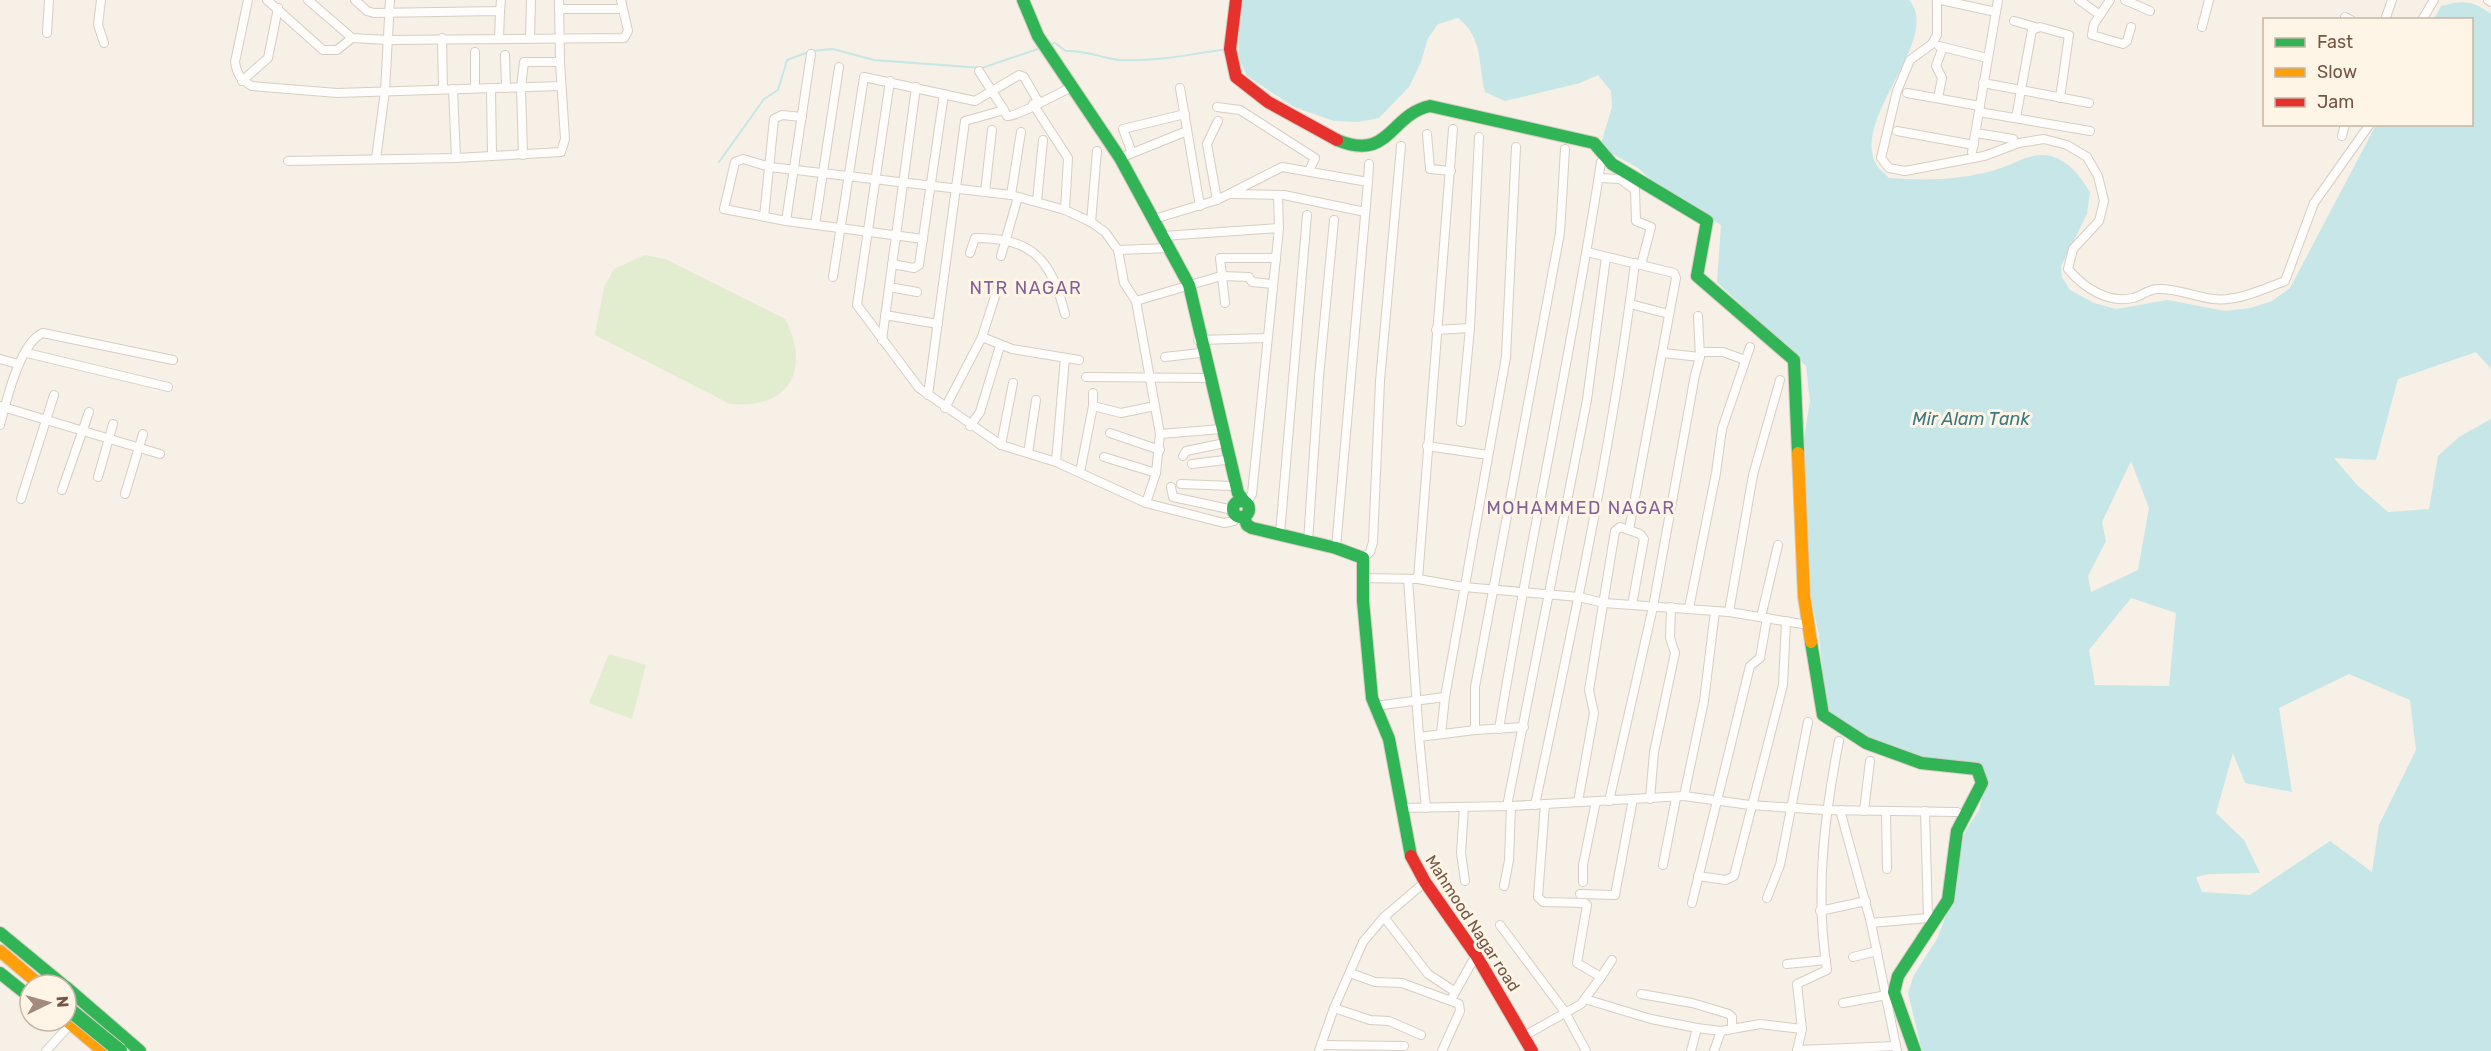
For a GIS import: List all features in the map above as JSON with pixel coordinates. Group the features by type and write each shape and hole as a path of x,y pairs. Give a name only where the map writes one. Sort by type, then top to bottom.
{"main road":[{"path":"1023,0 1038,36 1072,87 1126,155 1186,285 1225,460 1247,525 1335,548 1363,558"},
{"path":"1236,0 1232,48 1237,77 1248,90 1342,142 1374,145 1389,136 1407,112 1430,106 1594,143 1612,164 1707,221 1696,276 1794,360 1804,596 1823,715 1866,743 1921,763 1977,769 1982,783 1957,831 1948,900 1898,976 1894,992 1915,1051"},
{"path":"1200,344 1205,378 1238,493 1240,508"},
{"name":"Mahmood Nagar road","path":"1363,558 1374,706 1389,740 1405,839 1425,882 1476,955 1532,1051"},
{"path":"0,933 49,973"},
{"path":"0,951 26,973"},
{"path":"0,965 18,980"},
{"path":"0,973 18,987"},
{"path":"78,997 129,1049"},
{"path":"78,1015 129,1049"},
{"path":"78,1032 103,1051"},
{"path":"75,1033 94,1051"}],"street":[{"path":"47,33 49,0"},
{"path":"101,0 98,25 104,43"},
{"path":"248,0 235,62 236,72 242,81 252,86 337,93 561,86"},
{"path":"288,161 456,158 556,153 564,149 565,139 561,86 561,39 559,5 622,4 628,31 624,38 561,39 442,38 388,40 352,38 308,0"},
{"path":"355,0 367,11 500,11"},
{"path":"376,159 385,91 390,0"},
{"path":"499,38 501,0"},
{"path":"530,38 531,0"},
{"path":"1996,12 1939,0 1937,35 1932,44 1910,60 1897,91 1881,158 1889,168 1905,171 1984,156 2019,143 2044,139 2067,145 2087,157 2098,177 2104,201 2100,221 2073,249 2068,269 2082,286 2118,300 2134,298 2146,291 2160,288 2216,300 2239,297 2285,281 2314,203 2369,126"},
{"path":"1897,131 1973,149 1998,0"},
{"path":"2079,0 2100,15"},
{"path":"2110,0 2091,32 2094,37 2122,44 2127,41 2131,27"},
{"path":"2125,0 2150,11"},
{"path":"2202,27 2209,0"},
{"path":"2386,18 2392,0"},
{"path":"2423,18 2434,0"},
{"path":"242,81 268,58 273,3"},
{"path":"273,3 323,50 337,50 352,38"},
{"path":"2014,21 2069,35 2060,98"},
{"path":"2016,118 2035,27"},
{"path":"442,38 443,89"},
{"path":"1938,98 1942,78 1936,66 1941,46 1987,58"},
{"path":"475,52 475,88"},
{"path":"786,221 811,54"},
{"path":"505,55 506,88"},
{"path":"523,155 521,87 524,62 560,62"},
{"path":"815,225 839,67"},
{"path":"979,71 1007,116 1014,116 1072,87"},
{"path":"832,277 864,77 975,101 1019,75 1024,77 1036,103 1068,158 1065,210"},
{"path":"890,81 857,305 882,340 928,395 970,426 1001,445 1056,462 1146,503 1224,524 1251,494 1279,228 1278,195"},
{"path":"1983,83 2089,103"},
{"path":"882,340 916,87"},
{"path":"491,88 492,156"},
{"path":"1180,88 1200,206"},
{"path":"453,89 456,158"},
{"path":"1907,93 1938,98 2016,118 2090,131"},
{"path":"892,264 917,268 944,94"},
{"path":"1216,107 1240,110 1315,158 1309,171"},
{"path":"928,395 966,121 1004,110"},
{"path":"1185,114 1123,129 1126,155 1187,130"},
{"path":"764,217 774,119 782,115 802,117"},
{"path":"1217,200 1207,144 1218,120"},
{"path":"2342,136 2344,126"},
{"path":"1418,579 1436,330 1454,129"},
{"path":"985,192 992,130"},
{"path":"1001,256 1014,196 1021,132"},
{"path":"1976,133 2013,139"},
{"path":"1428,134 1430,170 1451,171"},
{"path":"1461,422 1470,328 1479,137"},
{"path":"1037,201 1043,140"},
{"path":"1363,558 1370,552 1373,542 1380,381 1401,146"},
{"path":"1441,734 1445,697 1506,357 1516,147"},
{"path":"1475,730 1475,687 1496,590 1560,233 1565,149"},
{"path":"1092,222 1097,151"},
{"path":"923,239 786,221 724,209 735,162 743,159 770,167 795,168 1014,196 1065,210 1092,222 1105,232 1118,250 1124,283 1136,301 1160,435 1156,473 1146,503"},
{"path":"1499,729 1522,592 1587,252 1601,162"},
{"path":"1335,548 1369,164"},
{"path":"1154,219 1217,200 1282,167 1368,182"},
{"path":"1535,805 1579,597 1638,264 1651,227 1636,221 1635,190 1620,179 1599,178"},
{"path":"1230,194 1278,195 1365,212"},
{"path":"1280,534 1307,215"},
{"path":"1308,542 1319,377 1334,220"},
{"path":"1118,250 1279,228"},
{"path":"970,254 975,238 1027,248 1047,264 1065,315"},
{"path":"1587,252 1676,275 1629,530"},
{"path":"1504,886 1510,853 1509,806 1587,400 1606,257"},
{"path":"1225,303 1220,258 1276,258"},
{"path":"1136,301 1221,276 1249,277 1252,282 1273,284"},
{"path":"889,287 917,292"},
{"path":"945,408 982,337 998,287"},
{"path":"1630,304 1669,314"},
{"path":"885,315 938,324"},
{"path":"1609,801 1653,607 1700,354 1698,316"},
{"path":"1436,330 1470,328"},
{"path":"0,425 2,407 18,364 36,336 50,333 173,360"},
{"path":"982,337 1000,346 1079,360"},
{"path":"1166,357 1200,344 1267,338"},
{"path":"970,426 980,412 1000,346"},
{"path":"1689,608 1716,472 1722,429 1750,347"},
{"path":"1663,353 1723,352 1745,360"},
{"path":"27,353 168,387"},
{"path":"1056,462 1065,358"},
{"path":"0,359 18,364"},
{"path":"1086,377 1205,378"},
{"path":"1729,612 1753,476 1780,380"},
{"path":"1001,445 1013,383"},
{"path":"1080,472 1093,406 1093,393"},
{"path":"21,499 54,395"},
{"path":"1028,453 1036,400"},
{"path":"1093,406 1121,413 1155,406"},
{"path":"2,407 160,454"},
{"path":"62,490 89,412"},
{"path":"98,477 113,424"},
{"path":"1110,433 1160,450"},
{"path":"125,494 143,434"},
{"path":"1160,435 1220,434"},
{"path":"1183,456 1186,451 1220,434"},
{"path":"1427,446 1488,455"},
{"path":"1104,457 1156,473"},
{"path":"1192,464 1225,460"},
{"path":"1181,484 1232,486"},
{"path":"1171,487 1173,496 1240,508"},
{"path":"1578,802 1594,713 1589,690 1615,531 1620,527 1640,534 1644,539 1632,605"},
{"path":"1692,903 1750,666 1760,658 1764,618 1778,545"},
{"path":"1363,578 1418,579 1464,587 1579,597 1604,603 1729,612 1802,624"},
{"path":"1408,579 1426,808"},
{"path":"1650,799 1654,752 1676,653 1670,638 1671,607"},
{"path":"1663,865 1704,701 1716,611"},
{"path":"1698,876 1726,880 1734,876 1750,805 1783,685 1786,621"},
{"path":"1374,706 1445,697"},
{"path":"1767,898 1780,865 1789,807 1808,722"},
{"path":"1419,737 1524,727"},
{"path":"1839,741 1825,810 1820,911 1827,970 1797,984 1802,1029 1797,1051 1897,1048 1866,901 1840,810"},
{"path":"1864,811 1870,761"},
{"path":"1401,808 1535,805 1680,797 1825,810 1958,812"},
{"path":"1580,894 1615,895 1633,799"},
{"path":"1583,882 1583,865 1596,801"},
{"path":"1545,804 1538,897 1543,902 1585,903 1587,905 1577,963 1601,977"},
{"path":"1464,807 1461,853 1465,881"},
{"path":"1886,812 1887,869"},
{"path":"1871,923 1928,918 1925,812"},
{"path":"1404,1046 1320,1048 1334,1008 1363,942 1384,917 1425,882"},
{"path":"1820,911 1866,901"},
{"path":"1384,917 1428,974 1454,991"},
{"path":"1500,925 1565,1012 1586,1051"},
{"path":"1853,957 1877,951"},
{"path":"1451,1001 1454,991 1476,955"},
{"path":"1524,1036 1585,999 1612,960"},
{"path":"1787,964 1826,960"},
{"path":"1350,973 1374,982 1402,983 1459,1004 1460,1011 1442,1051"},
{"path":"1641,994 1692,1003 1729,1014 1732,1017 1732,1029"},
{"path":"1844,1003 1887,995"},
{"path":"1585,999 1651,1019 1697,1028 1721,1030 1760,1024 1802,1029"},
{"path":"78,1007 83,1001"},
{"path":"1334,1008 1370,1020 1389,1021 1421,1035"},
{"path":"1691,1051 1697,1028"},
{"path":"1714,1051 1721,1030"},
{"path":"46,1051 57,1033"}],"green space":[{"path":"645,255 665,259 785,319 793,337 796,354 795,370 790,382 781,393 768,400 751,404 730,404 595,335 604,287 614,269"},
{"path":"609,654 646,665 632,719 589,703"}],"water":[{"name":"Mir Alam Tank","path":"1243,0 1909,0 1916,16 1915,34 1877,120 1872,141 1876,165 1889,178 1944,179 1985,173 2037,155 2051,156 2074,170 2090,192 2087,214 2061,266 2062,277 2070,290 2094,303 2116,309 2168,300 2225,311 2250,308 2272,301 2290,288 2375,126 2473,126 2473,18 2435,18 2441,6 2462,2 2478,6 2491,14 2491,369 2476,352 2398,379 2376,460 2334,458 2357,485 2388,512 2429,509 2438,456 2459,437 2491,419 2491,1051 1922,1051 1908,993 1914,975 1937,939 1951,902 1960,840 1979,810 1986,783 1980,767 1925,760 1882,750 1837,720 1826,707 1819,635 1806,576 1800,464 1810,401 1806,366 1717,282 1721,225 1659,187 1638,168 1600,147 1612,107 1611,91 1598,75 1580,83 1505,101 1485,92 1476,42 1466,25 1458,18 1438,24 1428,38 1421,62 1409,87 1379,118 1358,122 1334,121 1294,107 1247,76 1239,59 1239,19","holes":["2131,461 2149,508 2138,570 2091,592 2088,576 2106,541 2102,522","2131,598 2176,613 2169,686 2095,685 2089,650","2349,674 2410,700 2416,750 2379,825 2372,872 2330,841 2250,895 2202,892 2196,877 2209,874 2260,873 2244,840 2216,813 2233,753 2245,783 2292,792 2279,708"]}],"waterway":[{"path":"1052,44 1055,43 1066,51 1120,60 1160,59 1227,49"},
{"path":"719,162 764,99 778,90 787,60 811,51 833,49 874,60 982,68 1038,49"}],"traffic: fast":[{"path":"1023,0 1038,36 1120,158 1189,285 1238,493 1244,501"},
{"path":"1337,140 1355,145 1368,145 1379,141 1416,111 1430,106 1594,143 1612,164 1707,221 1697,276 1794,360 1798,453"},
{"path":"1238,501 1244,501 1249,509 1247,515 1238,517 1233,512 1233,506 1238,501"},
{"path":"1244,517 1247,525 1252,528 1336,548 1363,558 1363,601 1372,698 1389,739 1411,856"},
{"path":"1811,642 1823,715 1866,743 1921,763 1977,769 1982,783 1957,831 1948,900 1898,976 1894,992 1915,1051"},
{"path":"0,933 48,973"},
{"path":"0,973 18,987"},
{"path":"78,997 140,1051"},
{"path":"78,1017 120,1051"}],"traffic: slow":[{"path":"1798,453 1804,596 1811,642"},
{"path":"0,951 26,973"},
{"path":"78,1030 103,1051"}],"traffic: jam":[{"path":"1236,0 1230,49 1236,77 1268,102 1337,140"},
{"path":"1411,856 1425,882 1476,955 1532,1051"}],"district":[{"name":"NTR NAGAR","path":"1026,288"},
{"name":"MOHAMMED NAGAR","path":"1581,508"}]}
